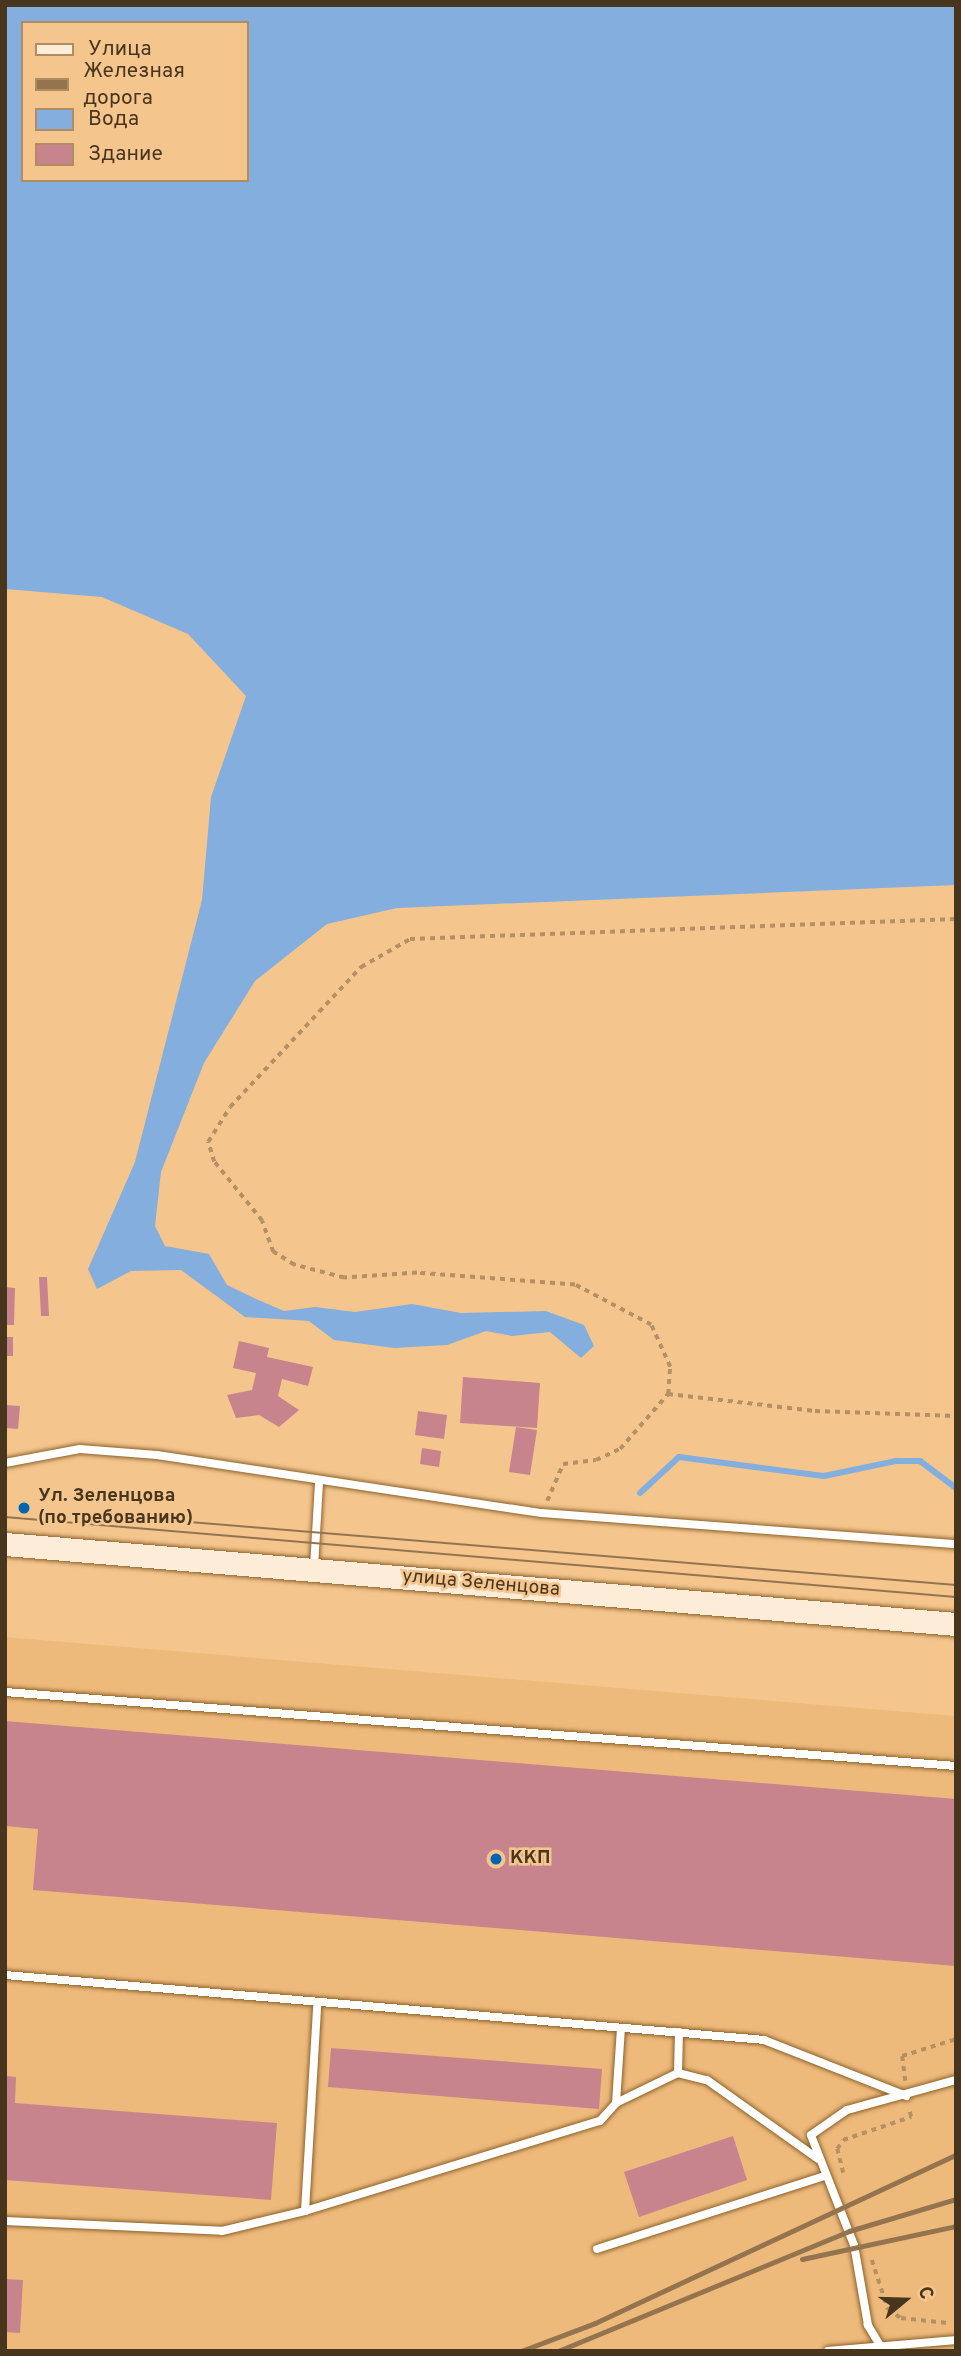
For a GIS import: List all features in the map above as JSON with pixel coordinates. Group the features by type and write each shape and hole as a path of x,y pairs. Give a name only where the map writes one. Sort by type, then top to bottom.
{"main road":[{"name":"улица Зеленцова","path":"5,1544 956,1624"}],"lane":[{"path":"5,1463 80,1449 158,1455 319,1482 542,1513 956,1544"},
{"path":"314,1569 319,1482"},
{"path":"5,1692 956,1766"},
{"path":"5,1975 317,2006 764,2040 906,2096"},
{"path":"305,2211 317,2006"},
{"path":"616,2103 621,2028"},
{"path":"678,2073 679,2032"},
{"path":"5,2221 222,2231 305,2211 600,2121 616,2103 678,2073 707,2080 818,2159"},
{"path":"881,2347 868,2325 854,2245 811,2136 825,2123 847,2110 906,2096 956,2080"},
{"path":"597,2249 825,2176"},
{"path":"828,2351 956,2340"}],"path":[{"path":"542,1513 563,1464 596,1460 620,1449 668,1394 670,1367 651,1325 575,1285 417,1273 344,1278 294,1265 273,1252 262,1221 214,1162 208,1142 230,1107 361,967 410,939 956,919"},
{"path":"668,1394 815,1411 956,1416"},
{"path":"847,2184 837,2149 843,2140 911,2117 902,2056 956,2039"},
{"path":"870,2253 888,2309 901,2318 947,2323"}],"shaded area":[{"path":"5,1637 956,1716 956,2351 5,2351"}],"water":[{"path":"5,5 956,5 956,885 397,908 327,924 255,981 204,1063 161,1172 155,1226 165,1246 209,1254 227,1285 256,1299 284,1311 315,1307 355,1312 412,1304 461,1313 546,1311 584,1325 594,1346 581,1358 550,1332 512,1336 486,1331 447,1345 394,1348 334,1340 309,1321 245,1317 181,1270 131,1271 97,1289 88,1269 135,1162 202,900 211,797 246,696 188,634 102,597 5,589"}],"building":[{"path":"39,1277 47,1277 49,1316 41,1316"},
{"path":"5,1287 15,1288 14,1325 5,1325"},
{"path":"5,1337 13,1337 13,1356 5,1356"},
{"path":"239,1341 269,1348 267,1357 313,1367 308,1386 282,1379 278,1396 299,1410 279,1427 259,1415 236,1418 227,1395 252,1390 256,1373 233,1368"},
{"path":"463,1377 540,1383 537,1428 460,1423"},
{"path":"5,1405 20,1406 18,1429 5,1428"},
{"path":"418,1411 447,1415 444,1439 415,1435"},
{"path":"516,1427 537,1430 530,1475 509,1472"},
{"path":"422,1448 441,1451 439,1467 420,1464"},
{"name":"ККП","path":"5,1721 956,1799 956,1966 33,1890 38,1829 5,1826"},
{"path":"331,2048 602,2069 599,2109 328,2087"},
{"path":"5,2076 16,2077 15,2103 277,2123 271,2200 5,2180"},
{"path":"733,2136 747,2180 639,2217 624,2172"},
{"path":"5,2279 23,2280 20,2333 5,2332"}],"waterway":[{"path":"640,1493 679,1457 824,1476 896,1461 920,1461 956,1488"}],"tram line":[{"path":"80,1513 956,1585"},
{"path":"5,1517 956,1597"}],"railway":[{"path":"521,2351 595,2323 956,2155"},
{"path":"558,2351 849,2231 956,2199"},
{"path":"802,2259 956,2226"}],"place":[{"name":"Ул. Зеленцова (по требованию)","path":"24,1508"},
{"name":"ККП","path":"496,1859"}]}
